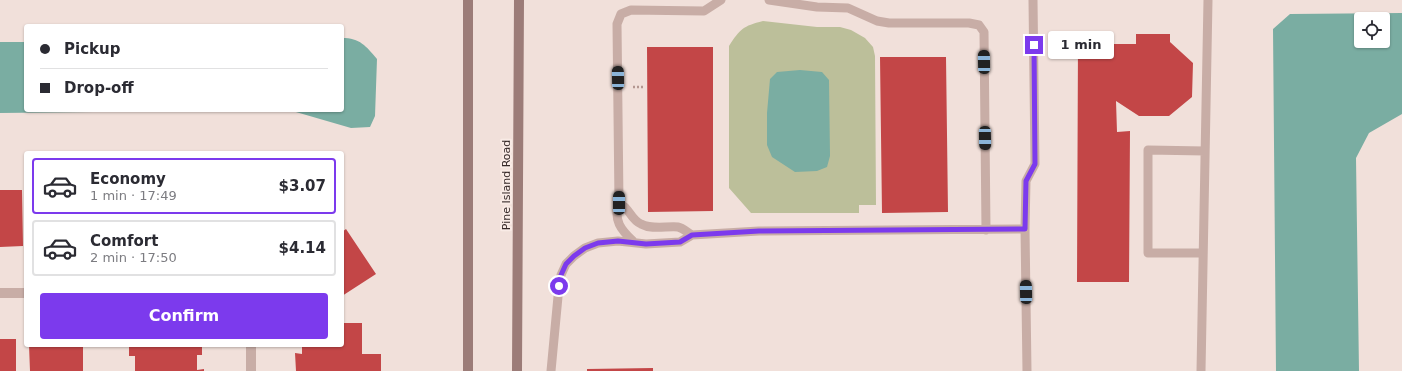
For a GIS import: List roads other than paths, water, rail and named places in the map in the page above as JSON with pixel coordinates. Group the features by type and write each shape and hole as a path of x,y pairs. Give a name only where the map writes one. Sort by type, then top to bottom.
{"main road":[{"path":"468,0 468,371"},
{"name":"Pine Island Road","path":"517,371 519,0"}],"street":[{"path":"0,293 24,293"},
{"path":"251,347 251,371"}],"lane":[{"path":"633,242 623,232 618,222 616,212 619,203 617,24 621,14 631,10 704,11 721,0"},
{"path":"769,0 817,7 848,8 877,21 889,23 969,23 979,25 984,32 986,230"},
{"path":"1028,371 1025,229 1026,181 1035,164 1033,0"},
{"path":"1201,371 1208,0"},
{"path":"1203,253 1148,253 1148,150 1205,151"},
{"path":"619,203 626,206 634,220 640,224 648,227 680,227 692,235"},
{"path":"550,371 561,275 566,264 574,256 585,248 598,243 618,241 646,244 680,242 692,235 759,231 1025,229"}],"water":[{"path":"1354,13 1354,48 1390,48 1390,13 1402,13 1402,114 1369,133 1356,158 1359,371 1276,371 1273,29 1290,14"},
{"path":"344,38 358,41 377,59 375,116 370,127 351,128 296,112 344,112"},
{"path":"0,42 24,42 24,112 96,112 0,113"},
{"path":"800,70 822,72 829,80 830,156 827,167 817,171 795,172 772,157 767,145 767,113 770,79 777,72"}]}
